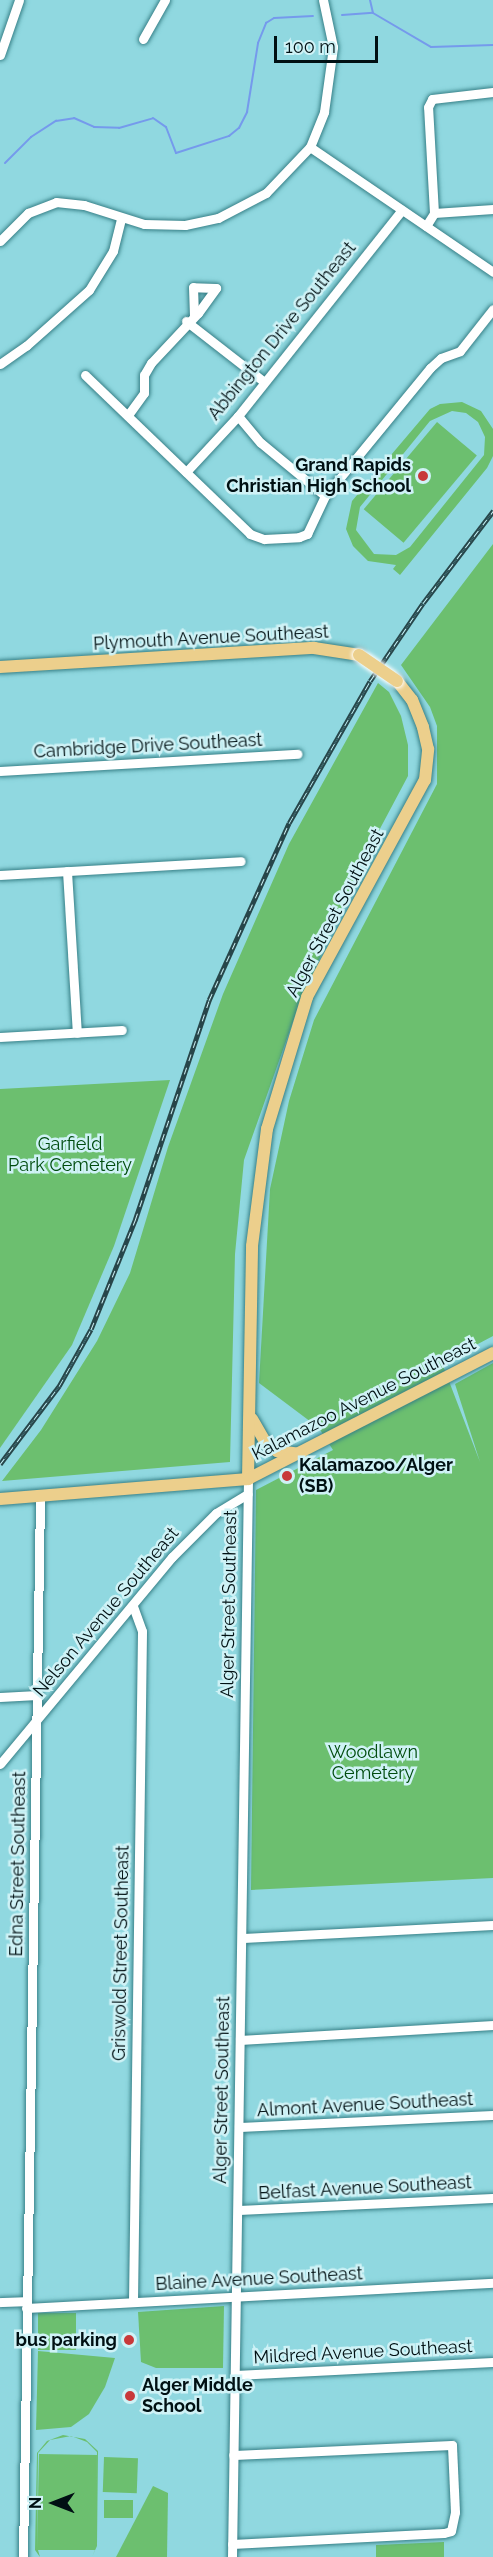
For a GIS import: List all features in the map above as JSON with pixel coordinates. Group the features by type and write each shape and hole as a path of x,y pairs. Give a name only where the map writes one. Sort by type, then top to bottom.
{"main road":[{"name":"Plymouth Avenue Southeast","path":"0,667 314,648 359,655 397,681 408,694"},
{"name":"Alger Street Southeast","path":"248,1479 252,1246 267,1129 307,997 425,780 426,736 408,694"},
{"name":"Kalamazoo Avenue Southeast","path":"0,1499 248,1479 302,1454 493,1353"},
{"path":"249,1413 267,1445 277,1452 302,1454"}],"street":[{"path":"0,55 19,0"},
{"path":"143,39 165,0"},
{"path":"0,241 28,213 56,202 84,205 121,219 164,225 218,218 266,193 310,147 324,112 333,68 330,26 323,0"},
{"path":"426,226 434,213 428,107 432,99 493,92"},
{"path":"310,147 493,272"},
{"path":"434,213 493,209"},
{"name":"Abbington Drive Southeast","path":"186,472 238,416 263,381 402,210"},
{"path":"0,364 89,290 113,250 121,219"},
{"path":"85,375 258,538 307,534 325,496 430,368 441,358 460,351 493,309"},
{"path":"128,415 144,393 144,375 151,363 190,319 263,381"},
{"path":"238,416 261,443 325,496"},
{"name":"Cambridge Drive Southeast","path":"0,771 298,754"},
{"path":"0,875 241,861"},
{"path":"67,871 77,1033"},
{"path":"0,1037 122,1030"},
{"name":"Alger Street Southeast","path":"232,2557 243,1938 248,1479"},
{"name":"Nelson Avenue Southeast","path":"0,1764 194,1534 237,1498 248,1494"},
{"name":"Edna Street Southeast","path":"23,2557 40,1496"},
{"name":"Griswold Street Southeast","path":"133,1606 142,1631 133,2302"},
{"path":"0,1697 37,1695"},
{"path":"243,1938 493,1924"},
{"path":"240,2040 493,2025"},
{"name":"Almont Avenue Southeast","path":"239,2127 493,2115"},
{"name":"Belfast Avenue Southeast","path":"238,2210 493,2198"},
{"name":"Blaine Avenue Southeast","path":"0,2302 26,2305 133,2302 493,2283"},
{"name":"Mildred Avenue Southeast","path":"235,2375 493,2362"},
{"path":"232,2544 451,2531 455,2512 452,2445 233,2454"}],"green space":[{"path":"462,402 481,411 493,429 493,456 487,468 400,575 393,569 396,565 368,561 353,546 346,529 352,501 430,409 440,404","holes":["452,411 466,413 478,422 485,437 484,455 410,547 396,555 374,554 356,530 360,507 430,421"]},
{"path":"437,422 477,455 404,543 364,509"},
{"name":"Woodlawn Cemetery","path":"493,544 493,1336 442,1363 480,1462 455,1384 493,1363 493,1878 251,1890 256,1490 333,1450 319,1428 259,1383 270,1189 289,1101 314,1020 437,784 437,726 430,707 401,665"},
{"path":"378,683 389,692 401,716 408,745 408,776 358,870 296,1013 244,1160 235,1254 230,1462 2,1481 41,1430 97,1341 130,1273 168,1147 223,994 289,844"},
{"name":"Garfield Park Cemetery","path":"170,1080 114,1246 72,1345 0,1448 0,1089"},
{"path":"224,2306 223,2368 156,2368 141,2362 138,2312"},
{"path":"38,2313 76,2313 76,2350 38,2350"},
{"path":"38,2351 115,2358 105,2387 89,2414 71,2427 36,2430"},
{"path":"63,2435 70,2436 50,2440 38,2453 37,2548 39,2454 97,2455 97,2452 87,2442 73,2437 85,2439 98,2451 97,2546 92,2557 95,2550 38,2550 40,2557 35,2550 37,2453 47,2441"},
{"path":"104,2457 138,2458 137,2493 103,2492"},
{"path":"153,2486 168,2493 167,2557 116,2557"},
{"path":"104,2500 133,2500 133,2518 104,2518"},
{"path":"444,2542 444,2557 376,2557 376,2545"}],"waterway":[{"path":"370,0 373,13"},
{"path":"342,15 373,13 431,47 493,45"},
{"path":"5,163 31,137 56,121 74,118 94,127 119,128 153,118 166,127 176,153 229,136 239,128 247,112 258,43 266,23 274,18 313,16"}],"railway":[{"path":"0,1464 59,1386 91,1329 135,1220 209,1000 289,823 370,681 423,603 493,511"}],"place":[{"name":"Grand Rapids Christian High School","path":"423,476"},
{"name":"Kalamazoo/Alger (SB)","path":"287,1476"},
{"name":"bus parking","path":"129,2340"},
{"name":"Alger Middle School","path":"130,2396"}]}
